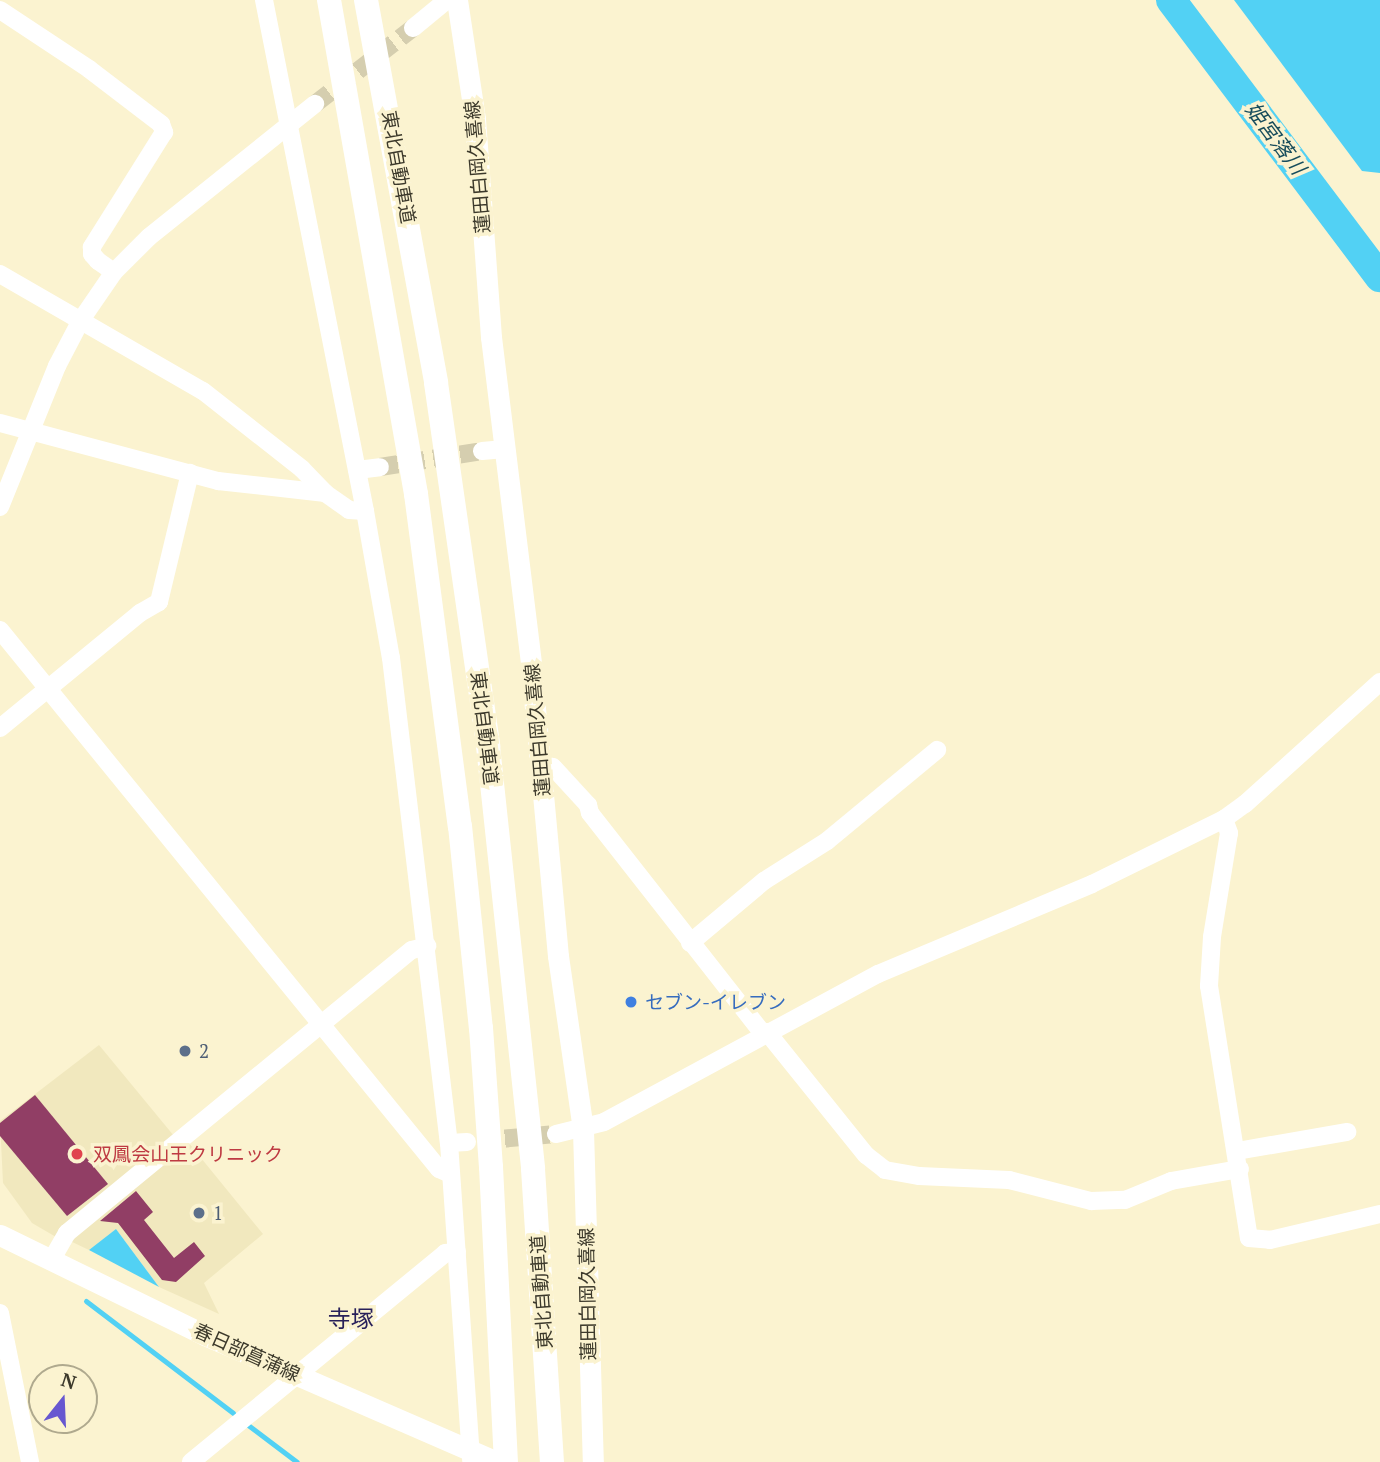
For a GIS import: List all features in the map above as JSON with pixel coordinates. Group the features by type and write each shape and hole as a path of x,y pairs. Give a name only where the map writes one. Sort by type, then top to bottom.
{"highway":[{"name":"東北自動車道","path":"329,0 410,456 459,813 488,1111 506,1462"},
{"name":"東北自動車道","path":"366,0 436,383 488,746 533,1169 552,1462"}],"main road":[{"name":"蓮田白岡久喜線","path":"457,0 475,119 491,337 540,764 558,956 583,1130 593,1462"},
{"name":"春日部菖蒲線","path":"0,1236 205,1335 496,1462"}],"street":[{"path":"264,0 290,122 391,658 428,946 458,1143 450,1174 471,1462"},
{"path":"413,28 447,0"},
{"path":"0,10 89,69 162,124 164,132 92,247 92,254 114,272"},
{"path":"0,507 57,366 81,320 114,272 149,237 315,104"},
{"path":"0,274 203,391 302,469 325,493 349,510 365,511"},
{"path":"0,423 218,481 325,493"},
{"path":"482,452 505,449"},
{"path":"357,470 380,467"},
{"path":"0,728 140,613 159,602 190,473"},
{"path":"0,630 439,1169 450,1174"},
{"path":"556,1134 583,1130 604,1122 878,974 1092,884 1224,819 1245,804 1380,682"},
{"path":"690,943 764,881 827,841 937,750"},
{"path":"540,764 553,767 588,805 590,813 690,943 866,1155 885,1170 919,1176 1009,1180 1091,1200 1125,1200 1171,1181 1240,1169"},
{"path":"1224,819 1229,833 1212,937 1209,986 1249,1238 1270,1240 1380,1214"},
{"path":"52,1259 67,1233 322,1027 412,950 428,946"},
{"path":"1237,1151 1347,1132"},
{"path":"191,1462 445,1253 457,1252"},
{"path":"0,1313 30,1462"}],"shaded area":[{"name":"双鳳会山王クリニック","path":"99,1045 174,1136 56,1237 32,1223 3,1183 0,1121"},
{"name":"双鳳会山王クリニック","path":"188,1142 263,1234 204,1283 219,1314 159,1287 116,1229 89,1250 68,1240"}],"water":[{"path":"1234,0 1380,0 1380,173 1362,171"},
{"path":"116,1229 159,1287 89,1250"}],"building":[{"path":"35,1095 108,1184 67,1216 0,1136 0,1123"},
{"path":"136,1191 153,1212 144,1220 174,1258 194,1242 205,1256 176,1282 162,1280 118,1223 100,1221"}],"waterway":[{"name":"姫宮落川","path":"1171,0 1380,277"},
{"path":"86,1301 233,1413"},
{"path":"248,1425 297,1462"}],"tunnel":[{"path":"315,104 413,28"},
{"path":"380,467 482,451"},
{"path":"478,1141 556,1134"}],"place":[{"name":"セブン-イレブン","path":"631,1002"},
{"name":"2","path":"185,1051"},
{"name":"双鳳会山王クリニック","path":"77,1154"},
{"name":"1","path":"199,1213"}],"district":[{"name":"寺塚","path":"351,1319"}]}
